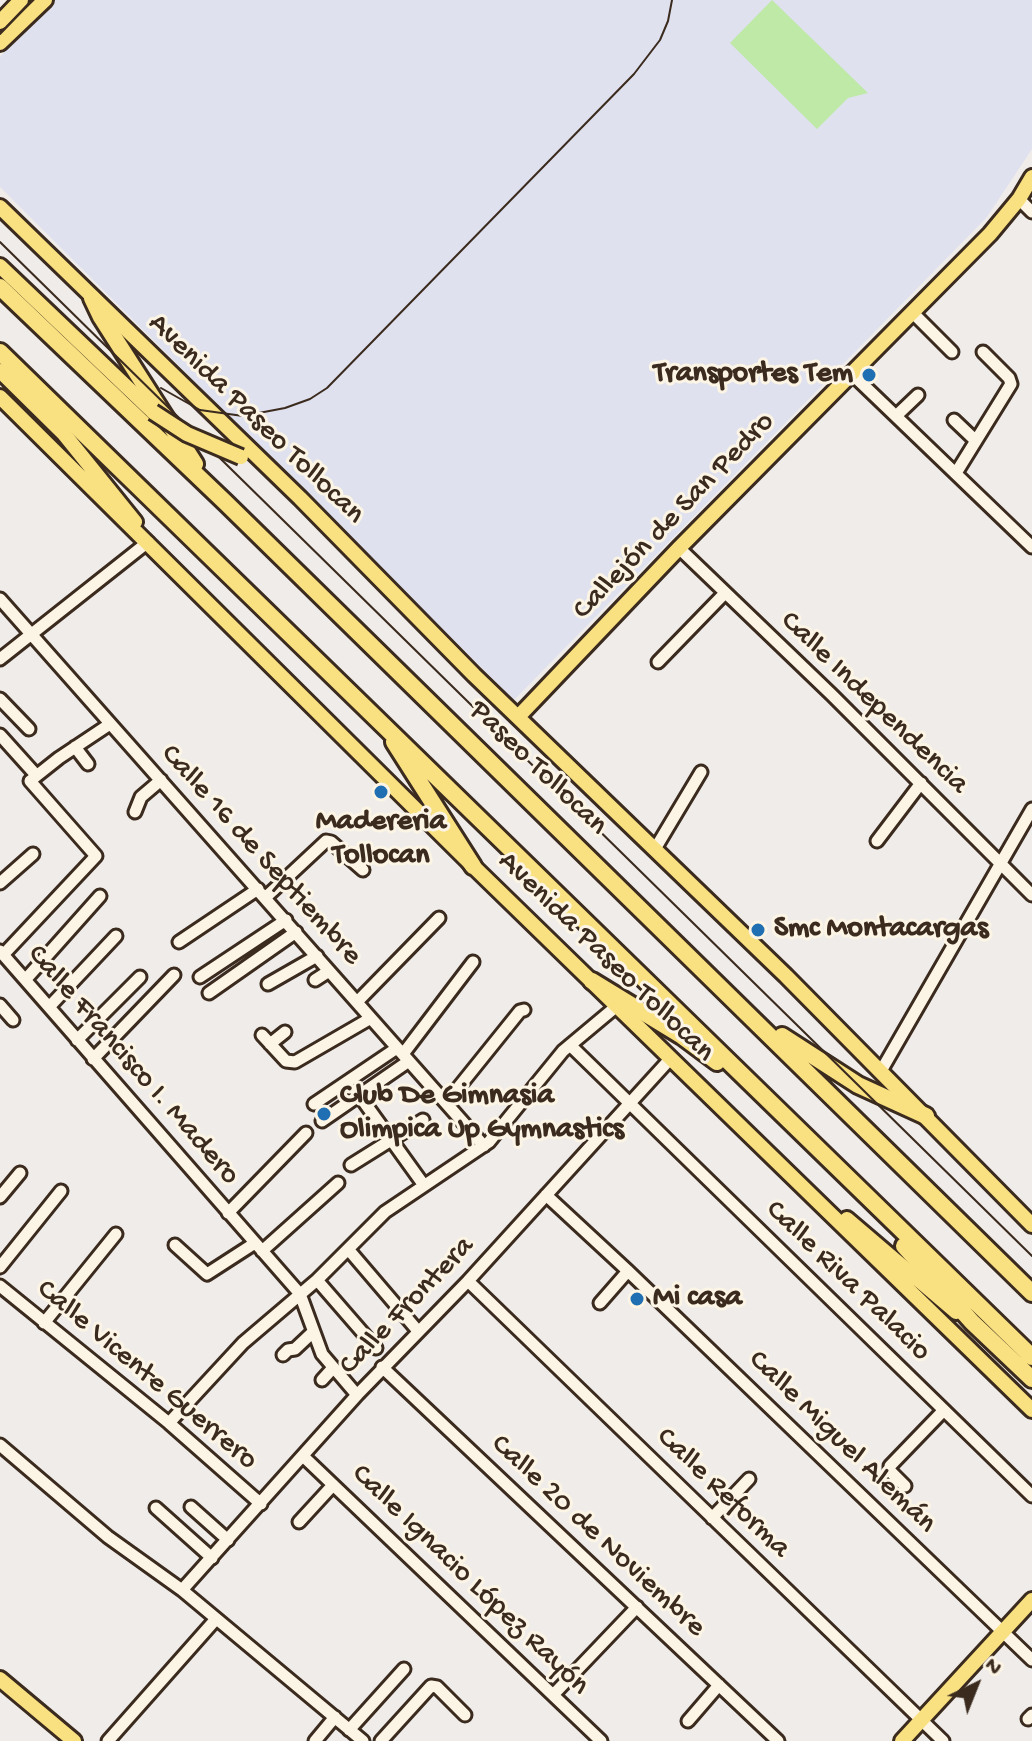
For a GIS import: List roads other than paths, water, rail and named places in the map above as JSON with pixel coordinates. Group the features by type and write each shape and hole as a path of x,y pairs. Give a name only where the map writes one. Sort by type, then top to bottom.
{"highway":[{"name":"Paseo Tollocan","path":"0,287 226,503 1032,1293"},
{"path":"92,298 157,406 198,468 226,503"},
{"path":"0,352 1032,1357"},
{"path":"380,720 473,866"},
{"path":"678,946 807,1054 858,1085 926,1116"},
{"path":"592,981 682,1036 758,1090"},
{"path":"859,1189 895,1236 972,1322 1032,1379"}],"main road":[{"path":"0,22 21,0"},
{"path":"0,43 45,0"},
{"name":"Callejón de San Pedro","path":"518,717 679,548 990,234 1019,199 1032,177"},
{"name":"Avenida Paseo Tollocan","path":"0,207 289,487 518,717 881,1071 1032,1225"},
{"name":"Avenida Paseo Tollocan","path":"0,266 153,412 187,434 241,457 268,478 457,666 484,691 507,706"},
{"name":"Avenida Paseo Tollocan","path":"0,371 77,449 148,542"},
{"name":"Avenida Paseo Tollocan","path":"0,397 473,866 1031,1409"},
{"path":"801,1186 829,1204 945,1303 972,1322"},
{"path":"902,1741 1032,1600"},
{"path":"0,1679 74,1741"}],"street":[{"path":"1019,199 1032,212"},
{"path":"913,313 952,352"},
{"path":"956,473 1011,382 983,352"},
{"path":"852,374 1032,547"},
{"path":"896,416 918,395"},
{"path":"954,420 976,441"},
{"path":"0,659 148,542"},
{"name":"Calle Independencia","path":"679,548 1032,895"},
{"path":"658,662 725,593"},
{"name":"Calle 16 de Septiembre","path":"0,599 484,1146"},
{"path":"0,699 29,729"},
{"path":"2,953 96,856 31,783 36,775 110,724"},
{"path":"0,735 36,775"},
{"path":"75,747 88,764"},
{"path":"655,849 701,772"},
{"path":"135,812 141,797 161,780"},
{"path":"877,841 921,783"},
{"path":"881,1071 1032,809"},
{"path":"179,942 262,893 326,841 363,870"},
{"path":"0,883 33,854"},
{"path":"26,979 100,896"},
{"path":"357,1002 439,918"},
{"path":"200,977 286,920"},
{"path":"209,993 296,932"},
{"path":"50,1006 116,936"},
{"name":"Calle Francisco I. Madero","path":"2,953 300,1294 322,1354 357,1395"},
{"path":"268,984 317,956"},
{"path":"322,1121 359,1095 403,1054 473,962"},
{"path":"315,980 329,971"},
{"path":"93,1059 174,975"},
{"path":"77,1040 140,977"},
{"path":"0,1005 13,1020"},
{"path":"169,1423 243,1343 317,1280 385,1212 484,1146 499,1132 545,1071 570,1045 618,1005"},
{"path":"446,1103 520,1011 524,1010"},
{"path":"285,1032 266,1040 286,1061 295,1062 371,1018"},
{"name":"Calle Riva Palacio","path":"570,1045 1032,1496"},
{"path":"314,1104 403,1054"},
{"name":"Calle Frontera","path":"182,1590 382,1367 468,1281 671,1058"},
{"path":"359,1095 423,1184"},
{"path":"351,1165 423,1120"},
{"name":"Calle Francisco I. Madero","path":"228,1213 306,1133"},
{"path":"0,1197 20,1173"},
{"path":"175,1245 200,1270 210,1274 258,1247 338,1183"},
{"path":"0,1267 61,1191"},
{"name":"Calle Miguel Alemán","path":"546,1195 1032,1660"},
{"path":"44,1323 116,1234"},
{"path":"348,1249 418,1331"},
{"path":"600,1303 628,1271"},
{"path":"317,1280 376,1348"},
{"name":"Calle Reforma","path":"468,1281 943,1741"},
{"name":"Calle Vicente Guerrero","path":"0,1286 169,1423 261,1504"},
{"path":"283,1355 295,1349 313,1332"},
{"name":"Calle 20 de Noviembre","path":"382,1367 778,1741"},
{"path":"322,1380 332,1369"},
{"path":"905,1486 890,1471 890,1466 944,1410"},
{"path":"0,1445 108,1537 182,1590 363,1741"},
{"name":"Calle Ignacio López Rayón","path":"304,1457 601,1741"},
{"path":"712,1518 749,1479"},
{"path":"299,1522 333,1485"},
{"path":"191,1507 228,1540"},
{"path":"156,1508 212,1558"},
{"path":"554,1694 637,1607"},
{"path":"108,1741 216,1619"},
{"path":"349,1730 404,1669"},
{"path":"688,1721 719,1685"},
{"path":"381,1741 431,1686 437,1687 465,1715"},
{"path":"315,1741 335,1717"}],"railway":[{"path":"0,34 33,0"},
{"path":"161,388 200,410 243,416 285,408 310,399 327,388 634,74 660,40 672,0"},
{"path":"0,242 1032,1256"}],"place":[{"name":"Transportes Tem","path":"869,375"},
{"name":"Madereria Tollocan","path":"381,792"},
{"name":"Smc Montacargas","path":"758,930"},
{"name":"Club De Gimnasia Olimpica Up Gymnastics","path":"324,1114"},
{"name":"Mi casa","path":"637,1299"}]}
